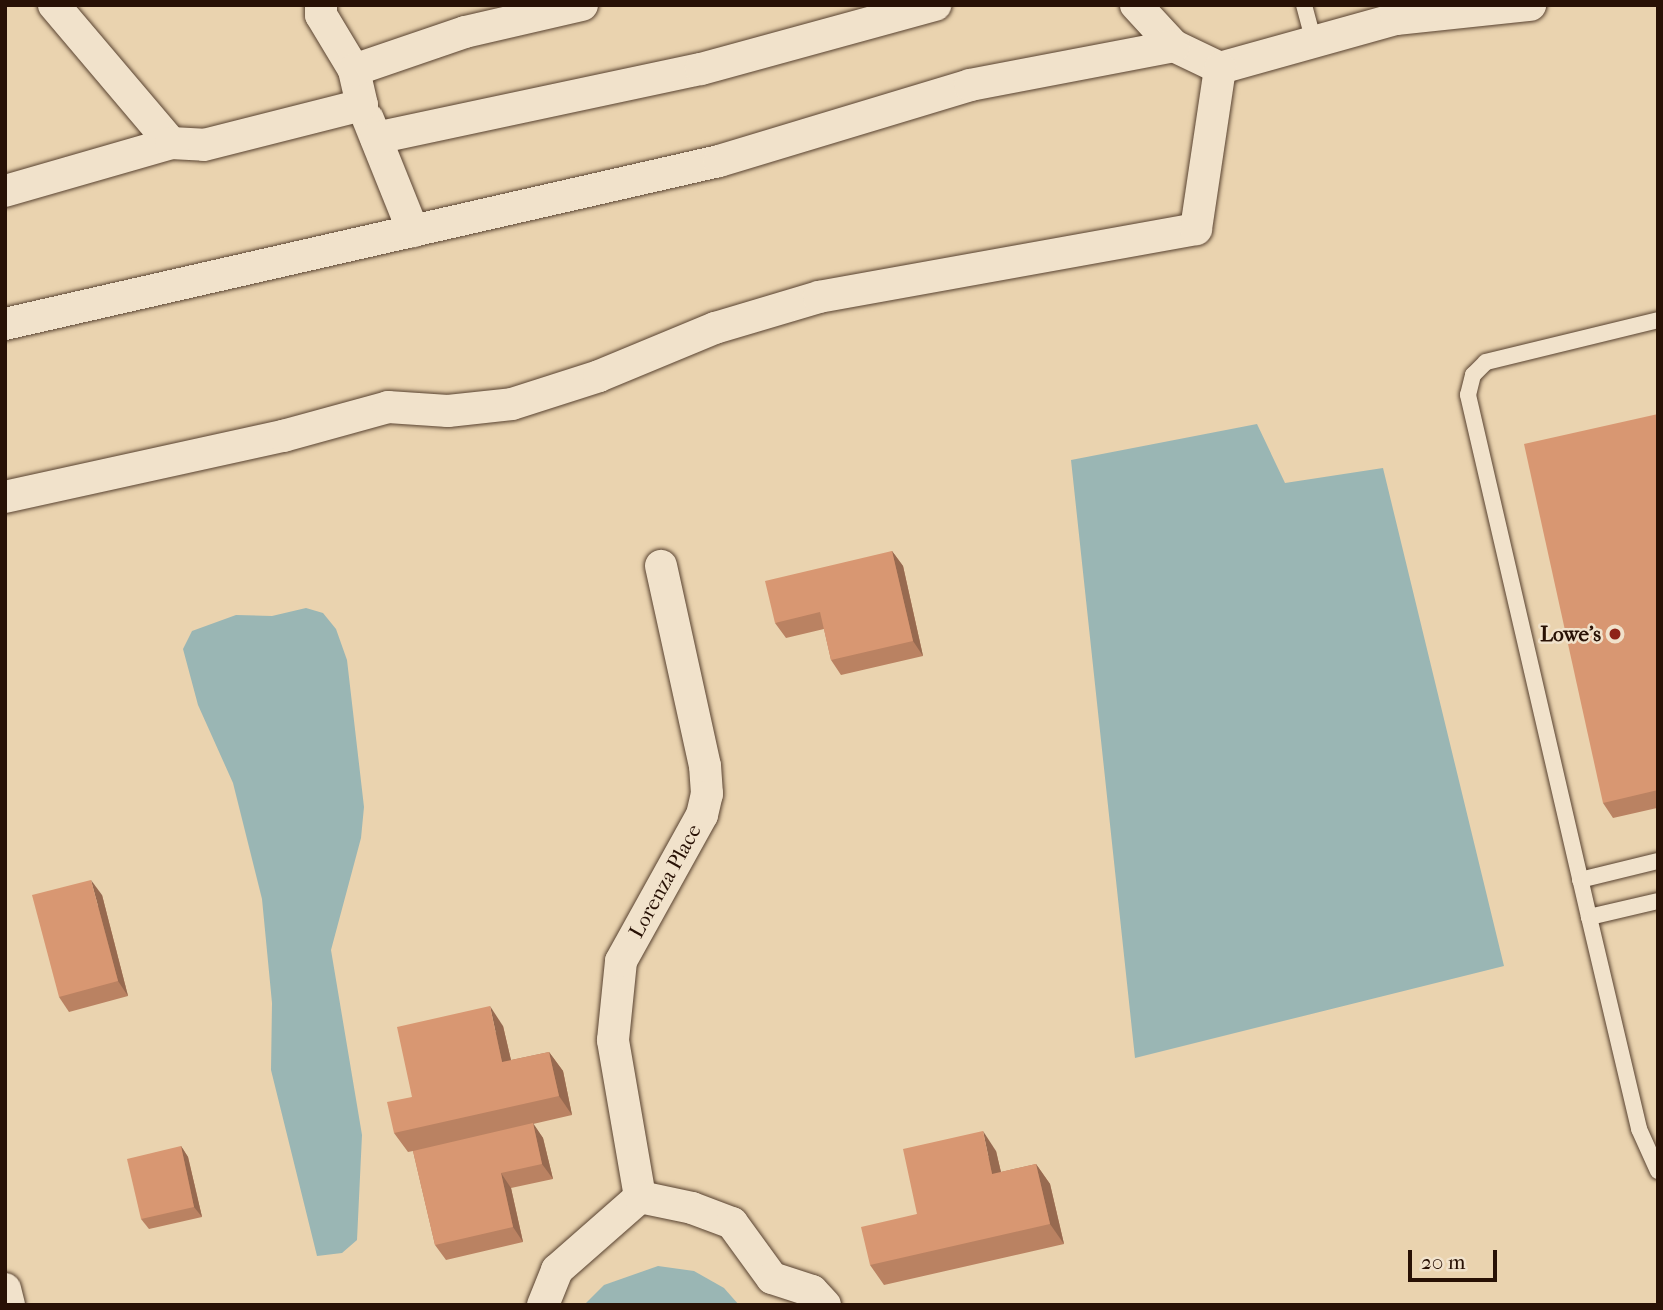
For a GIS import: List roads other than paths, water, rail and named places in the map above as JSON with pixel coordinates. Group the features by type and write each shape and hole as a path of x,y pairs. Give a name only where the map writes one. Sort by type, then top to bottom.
{"street":[{"path":"54,5 171,143"},
{"path":"321,5 321,15 354,70 362,105 413,231"},
{"path":"354,70 465,32 582,5"},
{"path":"376,138 701,69 935,5"},
{"path":"1136,5 1174,46 1220,68 1314,42 1391,12 1503,7"},
{"path":"5,324 719,161 970,85 1174,46"},
{"path":"5,497 283,436 388,407 447,411 512,404 599,376 715,328 819,297 1196,229 1220,68"},
{"path":"5,191 171,143 204,145 362,105"},
{"name":"Lorenza Place","path":"640,1197 613,1040 618,975 621,961 702,815 707,794 661,566"},
{"path":"543,1305 557,1270 640,1197 692,1208 732,1223 772,1278 812,1291 825,1305"},
{"path":"5,1289 9,1305"}],"lane":[{"path":"1304,5 1314,42"},
{"path":"1658,320 1486,362 1473,375 1468,395 1639,1129 1658,1171"},
{"path":"1580,880 1658,861"},
{"path":"1589,917 1658,901"}],"water":[{"path":"1257,424 1285,483 1383,468 1504,966 1135,1058 1071,460"},
{"path":"306,608 323,613 336,629 347,660 364,807 361,838 331,950 362,1135 357,1240 342,1253 317,1256 271,1070 272,1003 262,899 233,783 198,705 183,649 192,631 236,615 272,616"},
{"path":"658,1266 694,1271 724,1288 739,1305 584,1305 604,1285"}],"place":[{"name":"Lowe's","path":"1615,634"}]}
